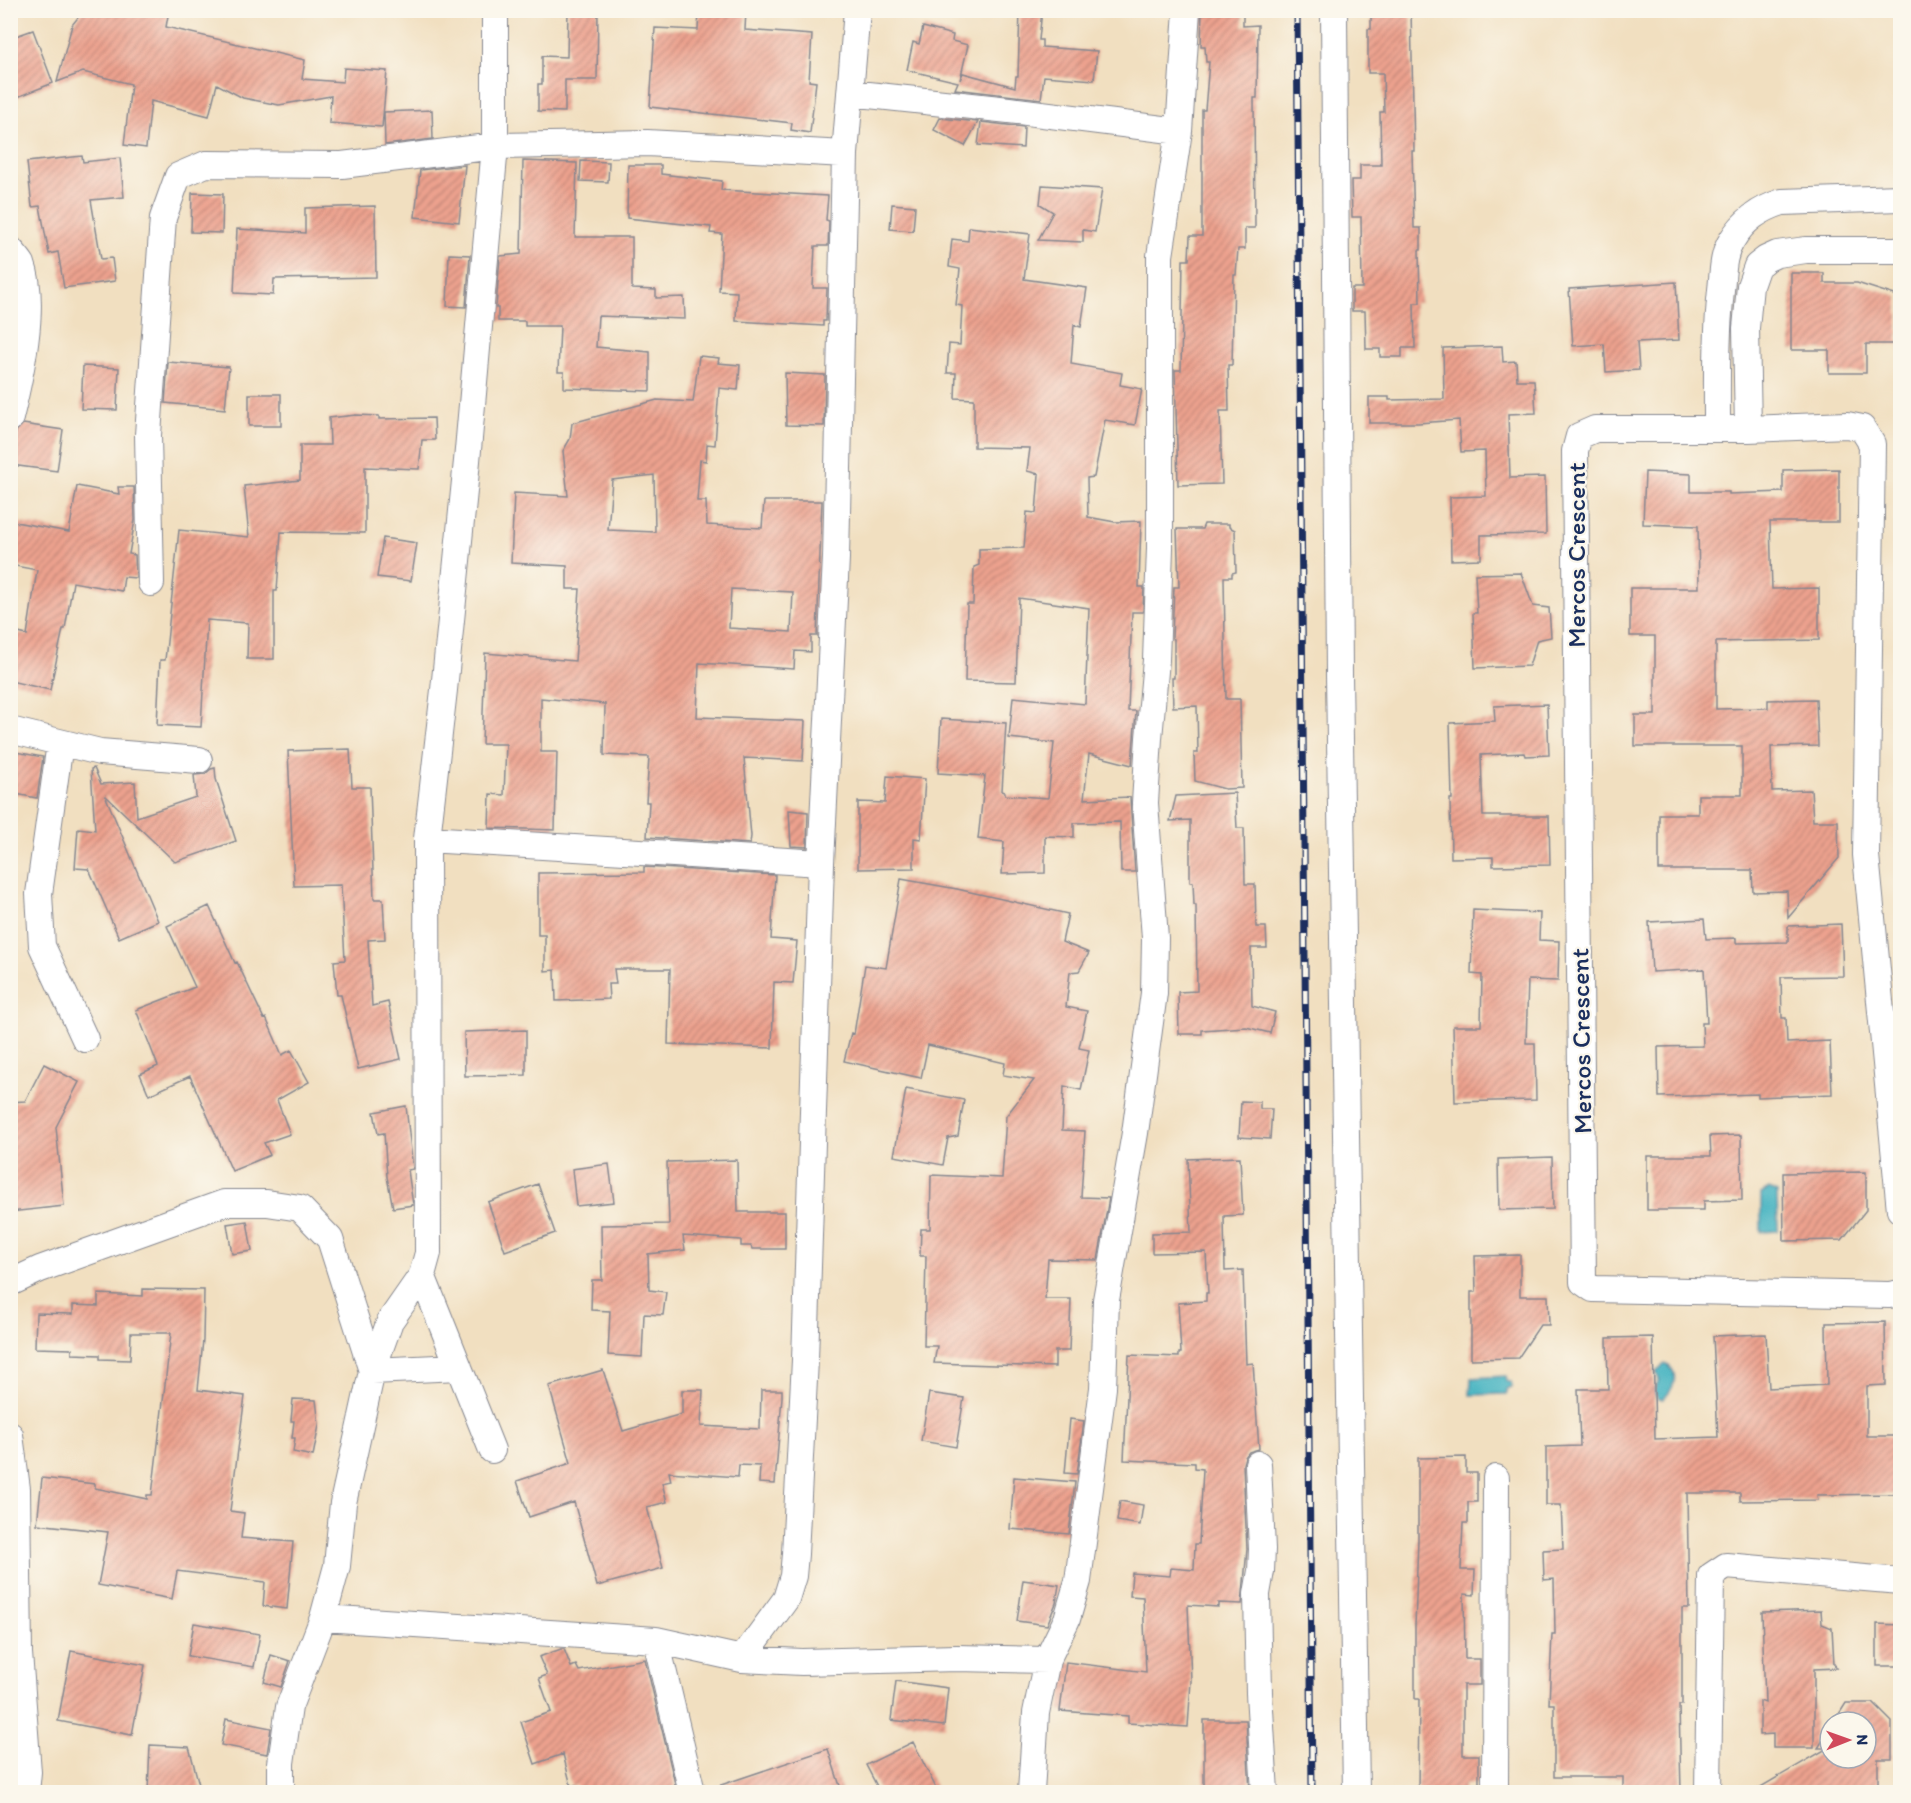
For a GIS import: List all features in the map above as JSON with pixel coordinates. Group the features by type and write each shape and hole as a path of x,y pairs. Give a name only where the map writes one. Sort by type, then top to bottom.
{"street":[{"path":"281,1792 281,1763 289,1707 323,1618 337,1566 342,1503 372,1371 390,1321 422,1275 428,1253 427,839 467,461 495,146 495,10"},
{"path":"742,1659 786,1599 793,1576 795,1554 806,1348 821,863 836,558 845,154 856,10"},
{"path":"1031,1792 1036,1713 1047,1660 1067,1619 1078,1581 1103,1388 1106,1300 1135,1133 1154,993 1155,938 1145,803 1160,548 1160,256 1179,131 1187,10"},
{"path":"1334,10 1340,674 1356,1792"},
{"path":"850,93 1179,131"},
{"path":"151,584 148,435 150,401 163,218 178,176 206,164 342,165 495,146 647,143 845,154"},
{"path":"1717,429 1717,327 1724,256 1731,241 1746,222 1764,208 1782,202 1900,198"},
{"path":"10,249 21,263 29,303 19,383 10,418"},
{"path":"1748,429 1746,328 1750,286 1758,266 1777,254 1806,250 1900,250"},
{"name":"Mercos Crescent","path":"1900,1210 1866,855 1872,444 1862,428 1847,425 1748,429 1595,429 1579,436 1575,451 1583,1282 1593,1289 1877,1295 1900,1293"},
{"path":"10,730 100,752 199,760"},
{"path":"60,743 39,894 42,946 86,1040"},
{"path":"427,839 821,863"},
{"path":"10,1283 40,1269 224,1203 267,1203 300,1208 330,1239 372,1371"},
{"path":"422,1275 492,1450"},
{"path":"372,1371 459,1367"},
{"path":"10,1435 17,1489 19,1653 28,1772 26,1792"},
{"path":"1258,1464 1262,1549 1257,1594 1259,1693 1265,1792"},
{"path":"1495,1792 1496,1478"},
{"path":"1708,1792 1711,1576 1726,1566 1900,1581"},
{"path":"323,1618 656,1640 742,1659 802,1662 957,1658 1047,1660"},
{"path":"656,1640 692,1792"}],"water":[{"path":"1769,1189 1777,1193 1778,1231 1761,1232 1761,1194"},
{"path":"1665,1364 1673,1371 1673,1386 1663,1399 1658,1399 1654,1392 1659,1380 1656,1371"},
{"path":"1506,1376 1507,1382 1511,1382 1512,1386 1506,1389 1506,1394 1470,1395 1471,1378"}],"building":[{"path":"84,10 169,10 166,27 305,60 302,79 343,82 344,68 387,71 382,127 329,123 331,96 279,105 243,98 217,84 209,116 151,101 146,148 124,145 131,84 83,72 57,82 72,25"},
{"path":"568,10 598,10 597,80 565,80 565,112 538,111 538,84 542,84 542,56 567,57"},
{"path":"699,10 746,10 745,30 812,35 809,81 816,82 810,133 791,130 792,123 650,107 655,28 698,30"},
{"path":"1020,10 1042,10 1039,40 1042,40 1042,47 1097,51 1094,80 1044,76 1041,99 955,89 958,82 907,70 913,42 919,44 923,27 953,35 952,41 968,45 960,80 963,73 1015,87 1016,76 1018,76"},
{"path":"1202,10 1243,10 1243,26 1258,25 1257,98 1254,98 1255,228 1245,228 1245,249 1238,249 1236,275 1234,275 1232,365 1228,365 1229,411 1220,411 1222,484 1178,485 1175,370 1181,370 1183,260 1189,260 1190,236 1202,236 1202,110 1205,110 1209,62 1206,62 1205,46 1201,46"},
{"path":"1371,10 1411,10 1414,228 1421,228 1420,303 1414,303 1415,348 1402,348 1402,357 1380,357 1380,349 1366,349 1365,311 1352,311 1352,288 1362,288 1361,217 1352,217 1351,180 1360,180 1360,165 1381,165 1380,112 1384,112 1383,73 1368,73 1368,29 1371,29"},
{"path":"33,30 53,83 10,100 10,38"},
{"path":"432,110 433,139 385,145 384,112"},
{"path":"940,118 978,122 965,146 934,130"},
{"path":"981,122 1024,127 1023,148 978,145"},
{"path":"82,156 83,162 120,158 124,197 91,200 101,259 112,258 115,281 64,288 58,252 49,254 40,206 32,207 27,162"},
{"path":"523,161 577,163 575,237 632,237 632,289 656,290 656,298 684,297 685,319 598,316 596,347 650,352 650,391 564,388 564,372 558,372 560,326 525,326 525,321 498,321 498,308 496,308 500,256 521,254"},
{"path":"581,161 609,162 608,182 580,181"},
{"path":"465,165 459,222 415,217 420,170"},
{"path":"628,165 661,165 661,174 722,181 721,190 828,196 826,220 829,221 828,246 815,246 813,288 827,288 826,321 823,321 823,326 736,321 737,292 719,291 722,234 710,233 711,227 627,218"},
{"path":"1042,185 1102,189 1095,232 1083,230 1083,242 1038,240 1053,212 1040,204"},
{"path":"192,193 223,194 222,233 191,232"},
{"path":"892,204 915,206 913,231 890,229"},
{"path":"375,206 376,277 274,279 273,295 234,293 237,229 305,233 305,208"},
{"path":"969,227 1030,234 1024,279 1087,288 1081,327 1074,325 1071,364 1122,373 1120,385 1142,389 1135,425 1105,420 1094,477 1087,478 1088,517 1115,522 1141,521 1139,587 1144,587 1143,612 1132,612 1128,711 1136,711 1132,765 1089,754 1084,799 1130,797 1135,872 1121,872 1120,822 1074,823 1074,837 1045,836 1045,873 1002,874 1004,842 978,839 985,776 938,773 941,719 1006,723 1002,791 1005,795 1048,798 1054,743 1009,738 1013,697 1085,704 1089,608 1019,598 1016,682 965,681 967,604 973,604 974,567 979,565 979,549 1024,548 1027,512 1036,513 1039,474 1027,471 1030,448 974,447 974,399 955,398 956,373 947,373 949,344 960,345 962,306 956,305 960,269 949,267 952,239 968,241"},
{"path":"449,254 470,255 466,307 447,306"},
{"path":"1791,273 1824,273 1824,283 1857,283 1898,296 1898,344 1866,344 1866,373 1829,373 1829,350 1791,350"},
{"path":"1676,282 1679,340 1637,342 1639,370 1606,372 1604,344 1573,346 1569,289"},
{"path":"1502,346 1503,362 1516,361 1517,380 1534,380 1536,413 1508,414 1510,478 1545,477 1546,534 1481,535 1481,559 1451,560 1450,497 1486,496 1485,451 1461,452 1459,420 1369,423 1369,397 1389,397 1389,400 1444,399 1443,348"},
{"path":"699,356 719,358 718,363 740,365 738,390 719,388 715,445 707,444 706,461 700,460 697,501 706,501 707,525 762,528 764,501 822,501 817,636 811,636 811,652 795,651 794,669 699,663 697,717 805,721 803,761 744,758 750,844 647,837 649,802 646,802 649,757 604,755 605,704 541,698 541,752 557,752 555,830 489,828 490,794 504,795 506,744 482,744 485,653 575,661 580,589 567,589 567,566 511,563 514,493 568,496 563,451 570,439 572,423 657,400 693,402","holes":["654,475 655,532 608,530 612,480","731,589 793,592 791,632 729,628"]},
{"path":"168,362 229,367 225,409 165,403"},
{"path":"83,366 119,368 117,410 81,409"},
{"path":"785,373 825,375 824,426 786,425"},
{"path":"249,394 281,394 281,426 249,426"},
{"path":"356,415 379,416 379,419 434,418 435,440 422,440 419,469 365,467 365,533 281,532 277,591 274,591 274,659 247,659 248,623 207,620 201,727 157,725 160,660 165,660 179,530 249,537 244,486 300,480 300,445 330,445 329,418"},
{"path":"23,424 63,430 57,471 11,465 16,431"},
{"path":"1839,469 1839,522 1770,522 1772,589 1819,588 1819,640 1716,642 1716,709 1768,708 1768,700 1816,699 1818,746 1771,747 1772,791 1811,790 1813,821 1838,821 1839,858 1788,918 1787,891 1753,892 1752,870 1659,870 1659,814 1698,814 1698,795 1742,795 1742,746 1635,746 1635,715 1655,715 1655,636 1630,636 1630,588 1699,588 1698,526 1643,524 1645,472 1691,474 1691,492 1729,492 1729,494 1783,492 1783,470"},
{"path":"77,486 119,494 118,487 134,487 135,520 129,554 135,555 136,578 124,577 122,591 73,582 65,629 63,629 50,690 10,681 10,631 27,635 37,570 10,565 10,521 69,532"},
{"path":"1204,524 1229,524 1229,527 1235,530 1236,572 1232,573 1232,577 1224,577 1226,699 1240,699 1242,788 1225,789 1195,781 1194,753 1198,753 1197,706 1173,707 1174,587 1179,587 1177,529 1202,529"},
{"path":"383,538 417,543 411,581 377,577"},
{"path":"1521,573 1533,606 1549,608 1551,637 1537,640 1529,666 1475,668 1473,613 1477,613 1475,574"},
{"path":"1547,704 1549,755 1525,756 1524,753 1481,755 1483,816 1549,816 1550,865 1493,866 1493,857 1451,858 1450,723 1495,721 1494,706"},
{"path":"350,749 352,787 370,787 374,899 383,899 385,939 368,940 372,1006 388,1002 401,1059 358,1069 341,995 337,995 334,961 345,960 341,885 294,886 288,751"},
{"path":"10,751 43,757 37,798 10,793"},
{"path":"94,768 101,784 135,782 137,817 196,797 194,775 205,774 215,768 216,779 236,841 175,862 105,795 158,921 119,938 89,869 75,868 78,828 95,830 91,769"},
{"path":"887,776 925,779 921,839 914,838 914,868 858,869 858,802 885,803"},
{"path":"1235,793 1237,828 1244,828 1245,884 1255,884 1256,927 1266,927 1267,948 1251,948 1252,1006 1275,1012 1270,1033 1246,1027 1202,1030 1202,1034 1179,1034 1178,992 1197,991 1196,905 1194,905 1193,882 1190,882 1190,820 1170,821 1176,796"},
{"path":"789,810 808,812 807,847 791,846"},
{"path":"644,867 775,875 771,939 797,941 793,983 774,982 772,1048 668,1044 670,969 614,969 616,984 608,984 609,999 556,1001 555,970 545,971 545,935 538,935 538,873 644,872"},
{"path":"901,879 1068,914 1062,942 1089,953 1079,971 1070,972 1066,1007 1087,1011 1079,1048 1089,1050 1081,1090 1064,1086 1062,1130 1085,1131 1081,1197 1109,1198 1098,1260 1048,1259 1045,1299 1071,1299 1069,1351 1055,1351 1055,1367 934,1363 937,1346 924,1346 926,1256 920,1256 921,1229 930,1229 931,1175 1002,1178 1006,1116 1034,1080 1003,1075 1005,1063 928,1045 921,1078 844,1061 851,1033 854,1034 865,965 886,968"},
{"path":"209,906 235,963 237,962 264,1019 266,1018 282,1055 291,1050 309,1082 277,1100 290,1134 264,1143 270,1155 232,1171 190,1076 149,1095 140,1074 158,1066 136,1010 195,987 167,926"},
{"path":"1473,910 1540,913 1539,940 1559,941 1558,981 1528,980 1526,1043 1535,1043 1536,1100 1455,1102 1453,1026 1481,1026 1482,975 1471,974"},
{"path":"1704,919 1706,939 1736,938 1736,943 1788,942 1788,926 1841,924 1843,976 1781,977 1782,1018 1786,1018 1787,1043 1830,1041 1832,1094 1659,1097 1658,1047 1703,1046 1702,1023 1707,1023 1704,969 1652,972 1649,922"},
{"path":"526,1030 526,1075 465,1076 464,1032"},
{"path":"44,1064 79,1082 56,1127 64,1206 10,1212 10,1102 25,1101"},
{"path":"906,1089 964,1100 958,1136 948,1138 943,1165 894,1156"},
{"path":"1241,1101 1260,1102 1260,1109 1272,1109 1270,1139 1239,1137"},
{"path":"406,1106 413,1169 408,1170 413,1205 393,1208 387,1177 384,1133 378,1134 374,1112"},
{"path":"1741,1135 1742,1200 1704,1201 1704,1210 1647,1210 1647,1156 1711,1156 1710,1136"},
{"path":"1240,1157 1243,1215 1224,1216 1225,1271 1243,1270 1246,1364 1253,1363 1259,1449 1249,1452 1243,1464 1247,1549 1242,1604 1218,1603 1218,1607 1188,1605 1191,1681 1188,1727 1128,1723 1128,1716 1060,1711 1066,1662 1146,1672 1143,1597 1130,1596 1132,1573 1170,1576 1171,1568 1194,1570 1195,1544 1199,1544 1203,1469 1195,1468 1195,1463 1124,1460 1129,1355 1179,1357 1181,1353 1178,1303 1206,1301 1206,1293 1208,1293 1206,1252 1152,1253 1152,1233 1191,1232 1188,1159"},
{"path":"1552,1157 1553,1209 1499,1210 1498,1159"},
{"path":"737,1160 738,1212 785,1212 785,1249 752,1249 751,1246 741,1246 741,1240 683,1236 685,1250 648,1254 649,1290 666,1292 663,1315 644,1314 642,1357 608,1355 610,1311 591,1310 592,1280 602,1280 601,1225 669,1224 667,1162"},
{"path":"609,1164 614,1202 576,1206 572,1169"},
{"path":"1866,1172 1866,1210 1842,1240 1784,1241 1783,1173"},
{"path":"538,1184 555,1233 505,1251 488,1202"},
{"path":"247,1221 252,1251 232,1254 227,1224"},
{"path":"1520,1255 1520,1296 1548,1296 1549,1325 1540,1325 1518,1358 1471,1359 1471,1292 1476,1292 1475,1256"},
{"path":"143,1289 204,1290 203,1340 198,1390 245,1396 230,1511 244,1513 241,1538 293,1542 287,1609 263,1606 265,1582 177,1571 172,1599 98,1585 108,1532 37,1524 42,1478 95,1484 95,1488 147,1499 147,1495 152,1495 171,1333 131,1333 130,1360 100,1359 100,1355 72,1354 72,1349 35,1348 36,1313 73,1314 73,1305 98,1306 98,1294 143,1296"},
{"path":"1885,1322 1886,1385 1867,1386 1867,1436 1900,1436 1900,1494 1817,1495 1818,1500 1740,1501 1740,1493 1687,1493 1689,1608 1682,1608 1682,1705 1679,1705 1681,1792 1623,1792 1623,1777 1554,1777 1554,1704 1549,1704 1552,1634 1555,1634 1554,1579 1544,1580 1543,1550 1563,1549 1561,1505 1546,1505 1546,1447 1580,1446 1578,1389 1608,1389 1607,1338 1653,1337 1655,1439 1718,1437 1713,1336 1766,1334 1769,1388 1827,1385 1826,1323"},
{"path":"603,1370 623,1431 682,1414 682,1390 703,1390 701,1426 760,1429 761,1390 782,1390 782,1397 775,1484 759,1483 760,1466 739,1465 738,1477 669,1472 671,1481 662,1483 667,1502 647,1507 663,1568 597,1586 574,1502 529,1517 517,1481 571,1463 549,1386"},
{"path":"929,1393 964,1398 956,1447 921,1441"},
{"path":"293,1399 316,1400 319,1425 313,1456 293,1452 294,1421 291,1421"},
{"path":"1070,1419 1084,1421 1077,1474 1065,1473"},
{"path":"1466,1457 1466,1473 1477,1473 1477,1502 1468,1502 1468,1523 1463,1523 1461,1570 1475,1570 1474,1595 1464,1594 1465,1659 1480,1659 1480,1685 1463,1685 1463,1755 1479,1755 1479,1784 1464,1784 1464,1792 1418,1792 1419,1699 1415,1699 1415,1627 1418,1458"},
{"path":"1014,1477 1075,1482 1069,1534 1010,1529"},
{"path":"1120,1501 1143,1505 1140,1525 1117,1521"},
{"path":"1023,1580 1059,1585 1056,1603 1047,1625 1017,1621"},
{"path":"1821,1610 1822,1624 1832,1628 1834,1664 1837,1668 1814,1669 1814,1748 1773,1748 1773,1734 1760,1735 1760,1701 1765,1703 1762,1612"},
{"path":"194,1623 260,1634 254,1667 188,1656"},
{"path":"1877,1624 1900,1625 1900,1666 1877,1666"},
{"path":"564,1649 571,1667 576,1665 579,1671 645,1659 677,1792 577,1792 576,1785 571,1786 563,1754 535,1764 521,1722 551,1712 539,1678 547,1675 539,1657"},
{"path":"71,1651 145,1665 132,1735 58,1721"},
{"path":"271,1655 290,1661 281,1687 264,1682"},
{"path":"896,1681 948,1688 944,1726 891,1720"},
{"path":"1846,1703 1873,1703 1892,1722 1892,1759 1878,1759 1878,1710 1842,1710"},
{"path":"226,1719 271,1728 267,1754 221,1745"},
{"path":"1204,1720 1246,1720 1250,1792 1204,1792"},
{"path":"913,1742 938,1792 880,1792 866,1765"},
{"path":"150,1745 189,1747 201,1792 148,1792"},
{"path":"828,1749 842,1792 710,1792 709,1789"},
{"path":"1818,1754 1818,1770 1878,1770 1878,1792 1752,1792"}],"railway":[{"path":"1297,10 1312,1792"}]}
